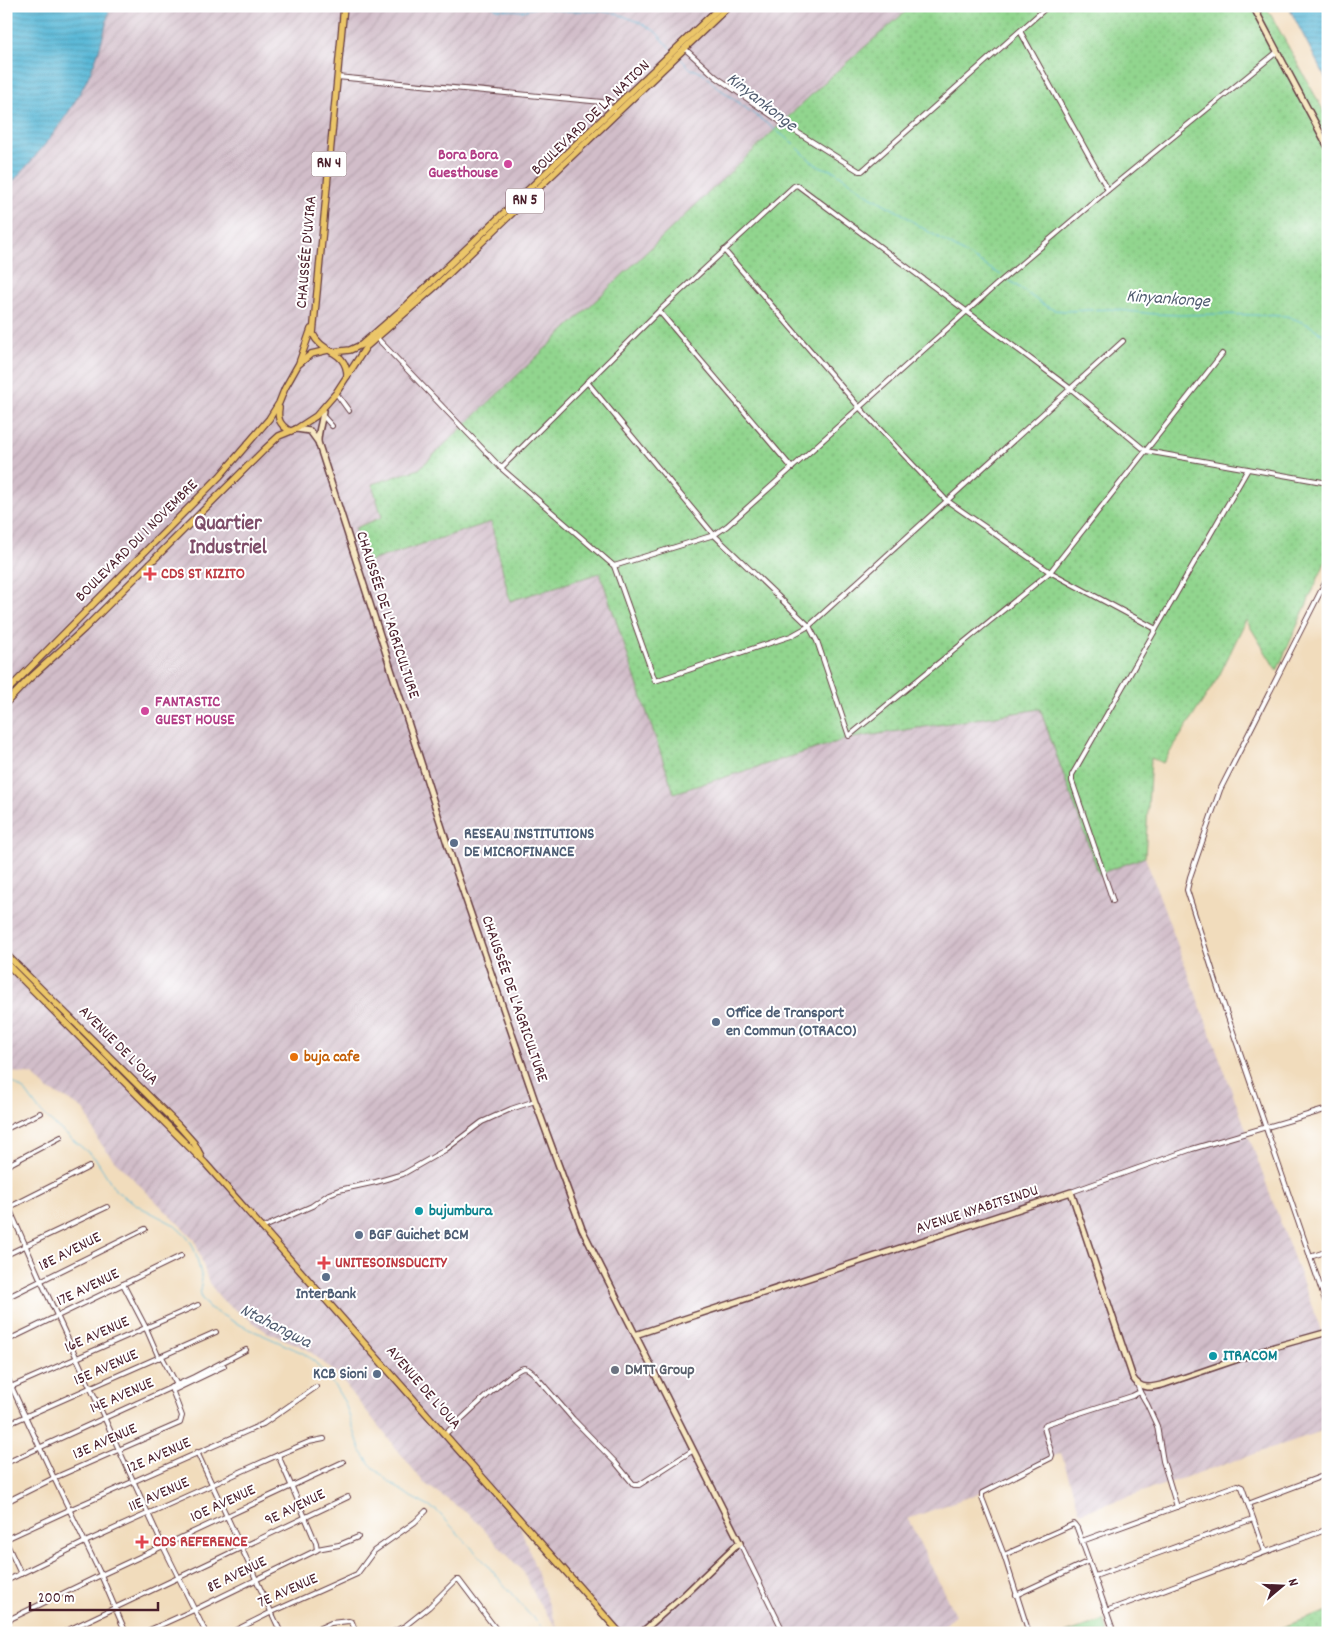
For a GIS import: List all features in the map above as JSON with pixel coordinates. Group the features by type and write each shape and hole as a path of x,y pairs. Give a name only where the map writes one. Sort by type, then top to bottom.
{"main road":[{"name":"CHAUSSÉE D'UVIRA","path":"314,322 344,6"},
{"name":"BOULEVARD DE LA NATION","path":"681,49 721,6"},
{"name":"BOULEVARD DE LA NATION","path":"347,376 361,352 428,285 672,56 729,6"},
{"name":"RN 4","path":"314,322 316,339 330,351"},
{"name":"RN 4","path":"298,365 314,322"},
{"name":"BOULEVARD DE LA NATION","path":"330,351 350,350 373,339"},
{"name":"BOULEVARD DU 1 NOVEMBRE","path":"6,692 220,476 269,419 298,365 311,354 330,351"},
{"path":"330,351 343,361 346,366 347,376"},
{"name":"BOULEVARD DU 1 NOVEMBRE","path":"6,703 28,680 84,629 265,448 279,436 316,416 336,393 347,376"},
{"path":"279,403 278,418 284,427 293,430"},
{"path":"148,549 156,557"},
{"name":"AVENUE DE L'OUA","path":"6,954 176,1128"},
{"name":"AVENUE DE L'OUA","path":"6,964 176,1128 194,1143 204,1163 620,1633"}],"street":[{"path":"681,49 716,77 784,124 859,171 862,171 1048,6"},
{"path":"1253,6 1328,147"},
{"path":"1020,31 1108,190"},
{"path":"614,566 714,534 727,526 966,312 1108,190 1277,52"},
{"path":"337,77 602,102 615,110"},
{"path":"501,468 659,311 797,185 1071,389 1146,451 1328,482"},
{"path":"724,250 859,407 946,500 1050,572 1156,629"},
{"path":"659,311 792,468"},
{"path":"373,339 501,468 614,566 655,681 791,636 809,626 1123,341"},
{"path":"587,382 714,534 809,626 849,736 1050,572 1222,354"},
{"path":"336,393 350,411"},
{"name":"CHAUSSÉE DE L'AGRICULTURE","path":"323,409 323,416 318,430 318,442 453,862 535,1101 582,1229 784,1633"},
{"path":"323,416 332,426"},
{"path":"293,430 310,431 318,442"},
{"path":"1113,901 1072,778 1248,469"},
{"path":"1328,577 1220,790 1190,876 1187,890 1328,1309"},
{"path":"262,1228 306,1209 329,1194 339,1190 376,1182 411,1170 445,1150 482,1122 535,1101"},
{"name":"AVENUE NYABITSINDU","path":"634,1335 1071,1192 1192,1149 1328,1109"},
{"path":"6,1129 40,1113"},
{"path":"6,1166 61,1136"},
{"path":"8,1209 89,1167"},
{"path":"1071,1192 1133,1378 1157,1426 1163,1461 1177,1507"},
{"path":"6,1201 40,1281 163,1546 196,1609 206,1633"},
{"path":"6,1255 107,1207"},
{"name":"18E AVENUE","path":"6,1298 145,1229"},
{"path":"1310,1257 1328,1251"},
{"name":"17E AVENUE","path":"6,1341 181,1256"},
{"path":"123,1284 160,1358 177,1384"},
{"name":"16E AVENUE","path":"6,1389 198,1305"},
{"name":"15E AVENUE","path":"6,1425 216,1332"},
{"path":"1137,1384 1147,1387 1165,1384 1328,1332"},
{"name":"14E AVENUE","path":"6,1463 104,1417 171,1389 177,1384 246,1350"},
{"path":"171,1389 224,1366"},
{"path":"445,1434 504,1381 525,1368 534,1374 573,1419 615,1462 634,1486 639,1486 692,1451"},
{"path":"6,1375 39,1448 101,1575 126,1633"},
{"name":"12E AVENUE","path":"6,1541 69,1510 264,1424 316,1387"},
{"name":"13E AVENUE","path":"6,1502 54,1478 181,1421 182,1416 171,1389"},
{"path":"1029,1633 1004,1555 982,1498 983,1492 1051,1458 1052,1455 1044,1428 1046,1424 1140,1392"},
{"name":"11E AVENUE","path":"6,1581 148,1513 278,1455 309,1442 324,1439"},
{"path":"197,1452 281,1633"},
{"path":"278,1455 305,1517 316,1550"},
{"name":"10E AVENUE","path":"6,1621 343,1462"},
{"path":"1248,1504 1328,1474"},
{"path":"1082,1541 1238,1485 1242,1488 1265,1552"},
{"name":"9E AVENUE","path":"62,1633 348,1497"},
{"name":"7E AVENUE","path":"230,1633 357,1574 374,1551 403,1532 426,1511"},
{"path":"1095,1576 1253,1519"},
{"path":"1004,1555 1072,1524 1076,1525 1114,1633"},
{"path":"1106,1611 1328,1529"},
{"name":"8E AVENUE","path":"143,1633 257,1580 316,1550 339,1545 358,1536"},
{"path":"6,1541 21,1574"},
{"path":"641,1633 740,1543"},
{"path":"1016,1595 1089,1561"},
{"path":"390,1633 405,1626 429,1607 456,1580 459,1580 499,1633"},
{"path":"309,1633 331,1624 350,1620 356,1633"}],"shaded area":[{"path":"110,6 912,6 829,78 419,469 372,484 382,517 358,526 367,562 491,522 510,601 600,573 674,793 847,739 1040,709 1099,873 1145,857 1328,1350 1328,1429 1080,1513 1061,1453 976,1494 908,1519 955,1615 937,1633 620,1633 517,1518 558,1629 540,1605 523,1572 471,1516 424,1483 336,1373 307,1349 267,1332 222,1300 209,1283 195,1240 113,1159 98,1140 85,1111 69,1100 48,1090 33,1075 6,1071 6,189 49,139 81,90 93,67 103,38"}],"green space":[{"path":"912,6 1266,6 1328,119 1328,556 1277,671 1246,620 1219,676 1163,763 1151,758 1145,857 1099,874 1040,709 847,739 674,793 600,573 510,601 491,522 367,562 355,528 382,517 372,484 419,469 829,78"},
{"path":"1328,1611 1328,1633 1273,1633 1274,1630"},
{"path":"1104,1620 1108,1633 1065,1633"}],"water":[{"path":"6,6 110,6 96,59 76,100 55,131 6,189"},
{"path":"1288,6 1328,6 1328,83"}],"waterway":[{"name":"Kinyankonge","path":"492,6 497,9 522,11 538,7 566,11 600,11 618,14 655,31 671,49"},
{"name":"Kinyankonge","path":"679,57 691,69 702,72 716,86 793,143 818,166 834,171 870,196 1001,275"},
{"name":"Kinyankonge","path":"1009,280 1042,304 1054,310 1111,309 1154,314 1287,316 1309,325 1328,338"},
{"name":"Ntahangwa","path":"6,1080 26,1092 50,1121 96,1159 116,1191 142,1208 173,1224 186,1236 196,1254 202,1279 200,1290 202,1299 208,1307 236,1323 303,1353 315,1362 336,1388 345,1403 361,1451 370,1464 388,1481 411,1497 437,1511 548,1633"}],"place":[{"name":"Bora Bora Guesthouse","path":"508,164"},
{"name":"CDS ST KIZITO","path":"150,574"},
{"name":"FANTASTIC GUEST HOUSE","path":"145,711"},
{"name":"RESEAU INSTITUTIONS DE MICROFINANCE","path":"454,843"},
{"name":"Office de Transport en Commun (OTRACO)","path":"716,1022"},
{"name":"buja cafe","path":"294,1057"},
{"name":"bujumbura","path":"419,1211"},
{"name":"BGF Guichet BCM","path":"359,1235"},
{"name":"UNITESOINSDUCITY","path":"324,1263"},
{"name":"InterBank","path":"326,1277"},
{"name":"ITRACOM","path":"1213,1356"},
{"name":"DMTT Group","path":"615,1370"},
{"name":"KCB Sioni","path":"377,1374"},
{"name":"CDS REFERENCE","path":"142,1542"}],"district":[{"name":"Quartier Industriel","path":"228,537"}]}
